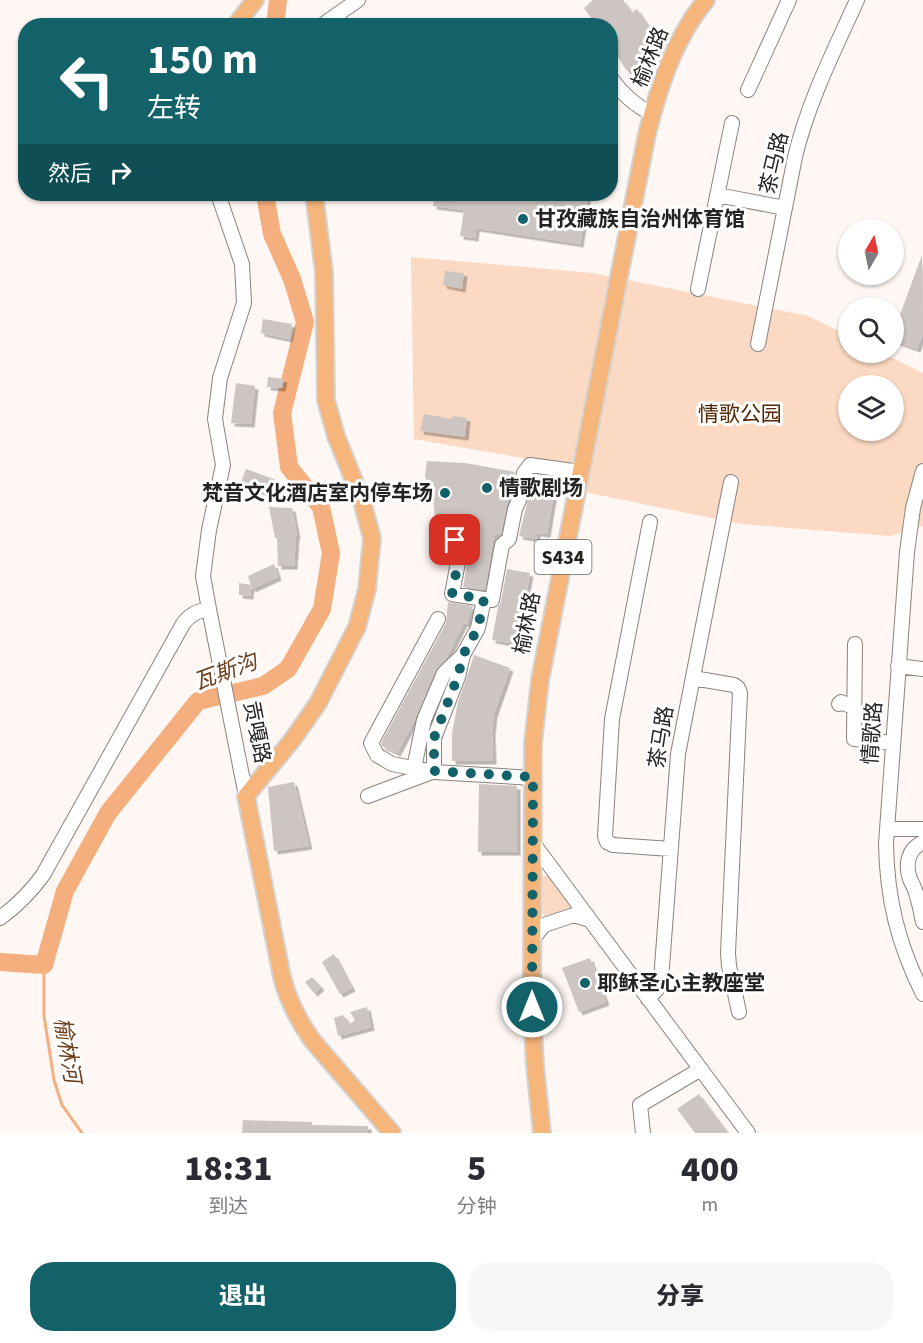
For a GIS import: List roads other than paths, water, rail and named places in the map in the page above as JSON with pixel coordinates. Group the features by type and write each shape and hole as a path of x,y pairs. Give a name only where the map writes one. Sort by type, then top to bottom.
{"main road":[{"path":"241,18 255,0"},
{"name":"榆林路","path":"542,1133 533,1037 532,940 533,743 540,680 652,114 676,46 706,0"},
{"path":"246,796 293,739 318,703 357,627 367,589 372,538 361,498 336,436 326,400 324,272 315,201"},
{"name":"贡嘎路","path":"246,796 286,994 302,1026 312,1040 392,1133"}],"street":[{"path":"332,18 358,0"},
{"path":"748,90 789,0"},
{"name":"茶马路","path":"758,344 802,132 810,107 856,0"},
{"path":"618,89 639,108 652,114"},
{"path":"698,289 732,123"},
{"path":"717,195 785,208"},
{"name":"贡嘎路","path":"220,201 242,264 244,303 220,378 215,419 223,465 209,530 203,576 246,796"},
{"path":"452,523 459,557 452,594 492,600 502,545 509,539 524,473 531,465 580,472"},
{"name":"情歌路","path":"922,990 907,958 891,905 886,864 898,666 909,537 923,471"},
{"name":"茶马路","path":"648,999 658,987 662,972 678,754 731,482"},
{"path":"650,522 611,728 605,839 613,845 671,849"},
{"path":"434,771 434,738 458,676 463,655 478,628 484,599"},
{"path":"0,918 31,892 43,875 183,624 193,613 209,609"},
{"path":"438,618 371,743 377,756 392,764 434,771 533,777"},
{"path":"855,644 854,739 893,743"},
{"path":"414,768 424,720 444,673 463,655"},
{"path":"898,666 923,669"},
{"path":"693,678 734,685 740,693 728,953 739,1012"},
{"path":"839,704 845,702 855,708"},
{"path":"368,796 434,771"},
{"path":"887,829 923,829"},
{"path":"923,842 913,848 908,864 909,878 916,891 923,922"},
{"path":"533,843 748,1133"},
{"path":"891,905 917,899"},
{"path":"532,940 544,925 573,915 590,920"},
{"path":"644,1133 640,1105 701,1070"}],"waterway":[{"name":"瓦斯沟","path":"276,18 278,0"},
{"name":"瓦斯沟","path":"0,962 44,965 65,891 108,813 198,701 263,686 288,669 322,609 331,553 321,507 289,467 282,413 305,322 292,279 272,234 266,201"},
{"name":"榆林河","path":"44,965 44,1016 54,1080 62,1105 82,1133"}],"place":[{"name":"甘孜藏族自治州体育馆","path":"523,219"},
{"name":"情歌剧场","path":"487,488"},
{"name":"梵音文化酒店室内停车场","path":"445,493"},
{"name":"耶稣圣心主教座堂","path":"585,983"}],"park label":[{"name":"情歌公园","path":"740,414"}]}
